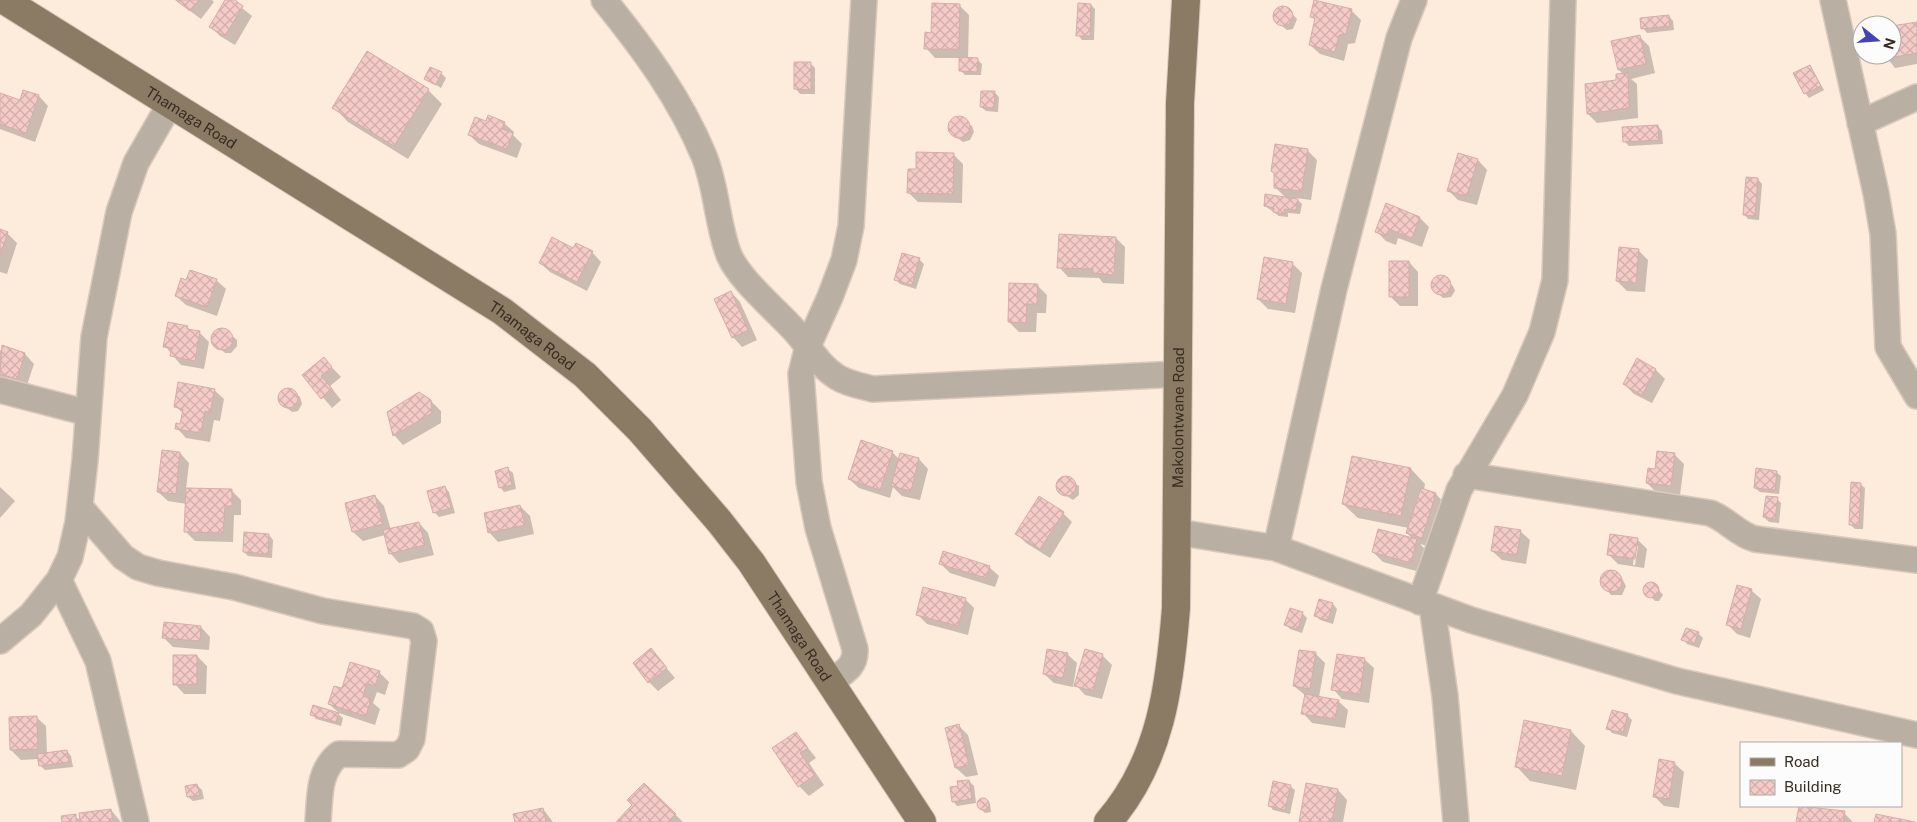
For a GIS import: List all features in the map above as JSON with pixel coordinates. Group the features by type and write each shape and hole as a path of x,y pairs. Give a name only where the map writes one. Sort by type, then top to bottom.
{"main road":[{"name":"Thamaga Road","path":"4,0 502,311 585,374 640,430 719,521 751,562 918,821"},
{"name":"Makolontwane Road","path":"1108,822 1118,811 1145,764 1161,720 1172,656 1176,608 1180,103 1186,0"}],"street":[{"path":"604,0 660,72 704,155 727,246 737,269 824,366 837,377 849,383 873,389 1178,374"},
{"path":"830,682 851,667 856,659 855,649 818,528 808,482 801,374 808,346 844,260 851,226 864,0"},
{"path":"1276,548 1334,289 1399,38 1414,0"},
{"path":"1456,822 1445,696 1426,604 1466,475 1515,395 1542,332 1555,280 1562,0"},
{"path":"1827,1 1860,123 1882,234 1888,347 1917,396"},
{"path":"1860,123 1917,97"},
{"path":"0,642 31,615 59,580 70,557 80,507 94,337 119,212 136,163 170,104"},
{"path":"0,390 88,413"},
{"path":"1466,475 1710,513 1722,518 1744,536 1755,539 1917,560"},
{"path":"80,507 123,557 138,567 158,573 234,587 323,611 413,626 421,631 424,641 412,740 406,749 398,755 339,754 329,763 322,775 318,822"},
{"path":"1177,532 1276,548 1471,620 1677,681 1917,735"},
{"path":"59,580 98,661 136,822"}],"building":[{"path":"176,0 199,0 190,11"},
{"path":"225,0 235,0 243,6 225,36 209,27"},
{"path":"1314,0 1352,9 1346,34 1339,35 1335,52 1309,45 1315,18 1310,17"},
{"path":"932,3 960,4 959,49 924,49 925,32 931,33"},
{"path":"1078,3 1091,4 1090,36 1076,36"},
{"path":"1283,6 1290,9 1293,16 1290,23 1283,26 1276,23 1273,16 1276,9"},
{"path":"1669,15 1670,26 1641,29 1640,18"},
{"path":"1917,22 1917,53 1902,56 1902,24"},
{"path":"1640,35 1646,64 1618,70 1611,41"},
{"path":"367,51 429,89 394,146 332,108"},
{"path":"959,57 978,58 977,72 959,71"},
{"path":"794,62 811,62 811,90 794,89"},
{"path":"1810,65 1821,86 1804,94 1793,73"},
{"path":"430,67 442,72 436,85 424,79"},
{"path":"1628,73 1629,108 1587,114 1585,84 1616,80 1616,74"},
{"path":"23,90 39,95 26,133 0,124 0,93 20,100"},
{"path":"981,91 995,91 994,108 980,107"},
{"path":"488,115 505,122 502,129 513,133 507,149 468,135 475,117 486,121"},
{"path":"959,116 967,119 970,127 967,135 959,138 951,135 948,127 951,119"},
{"path":"1658,125 1659,140 1623,142 1622,127"},
{"path":"1275,144 1308,149 1302,191 1274,188 1274,173 1271,171"},
{"path":"916,152 954,153 953,194 907,193 908,169 916,169"},
{"path":"1458,153 1478,159 1467,196 1447,191"},
{"path":"1746,177 1758,178 1755,216 1743,215"},
{"path":"1265,194 1298,199 1296,210 1284,209 1284,214 1273,212 1274,208 1264,206"},
{"path":"1386,203 1420,217 1412,238 1389,229 1386,236 1375,232"},
{"path":"0,229 8,232 0,256"},
{"path":"1059,234 1116,237 1114,275 1093,273 1093,269 1057,268"},
{"path":"552,237 573,248 576,243 593,251 577,282 539,263"},
{"path":"1619,247 1639,249 1636,283 1616,281"},
{"path":"902,253 920,258 912,285 894,280"},
{"path":"1264,257 1293,262 1286,304 1257,299"},
{"path":"1389,261 1409,261 1409,297 1389,297"},
{"path":"190,270 217,279 207,307 175,296 181,278 186,280"},
{"path":"1441,275 1448,278 1451,285 1448,292 1441,295 1434,292 1431,285 1434,278"},
{"path":"1009,283 1038,284 1037,304 1027,304 1026,323 1008,322"},
{"path":"731,291 748,330 732,338 714,299"},
{"path":"168,322 188,326 187,329 200,331 195,361 170,356 172,348 163,347"},
{"path":"222,328 230,331 233,339 230,347 222,350 214,347 211,339 214,331"},
{"path":"2,345 25,353 17,379 0,374"},
{"path":"324,357 332,367 321,376 333,390 321,399 302,375"},
{"path":"1637,358 1656,369 1642,395 1623,384"},
{"path":"178,382 215,389 210,413 205,411 201,433 175,429 176,423 180,424 183,409 174,407"},
{"path":"288,388 295,391 298,398 295,405 288,408 281,405 278,398 281,391"},
{"path":"419,392 431,400 432,413 393,436 387,412"},
{"path":"861,440 893,451 880,490 848,479"},
{"path":"162,450 180,452 176,494 157,492"},
{"path":"1657,451 1675,453 1671,486 1646,483 1648,468 1655,469"},
{"path":"900,453 919,458 911,491 891,486"},
{"path":"1352,456 1411,468 1401,516 1342,504"},
{"path":"508,467 512,485 499,488 495,471"},
{"path":"1756,468 1777,471 1775,490 1754,488"},
{"path":"1066,476 1073,479 1076,486 1073,493 1066,496 1059,493 1056,486 1059,479"},
{"path":"1851,482 1861,483 1859,525 1849,525"},
{"path":"445,486 451,508 433,513 427,491"},
{"path":"186,488 232,489 232,506 225,506 223,533 184,532"},
{"path":"1421,488 1436,493 1422,538 1406,533"},
{"path":"375,495 383,524 352,532 345,503"},
{"path":"1039,496 1064,512 1040,549 1015,534"},
{"path":"1766,496 1778,497 1775,519 1763,517"},
{"path":"520,505 525,525 488,533 484,513"},
{"path":"419,522 425,545 389,554 383,530"},
{"path":"1495,526 1521,530 1517,555 1491,551"},
{"path":"1378,529 1417,539 1411,563 1372,552"},
{"path":"244,532 269,534 268,554 243,552"},
{"path":"1610,534 1638,538 1635,559 1607,555"},
{"path":"943,551 990,566 986,578 939,564"},
{"path":"1611,570 1619,573 1622,581 1619,589 1611,592 1603,589 1600,581 1603,573"},
{"path":"1651,582 1659,590 1651,598 1643,590"},
{"path":"1737,585 1752,589 1741,629 1726,625"},
{"path":"923,587 966,598 958,626 916,615"},
{"path":"1319,599 1333,603 1328,620 1314,616"},
{"path":"1290,608 1303,612 1298,629 1284,625"},
{"path":"164,622 201,626 200,641 162,638"},
{"path":"1686,628 1699,632 1694,644 1681,640"},
{"path":"651,648 667,668 648,683 633,663"},
{"path":"1047,649 1068,653 1063,678 1043,674"},
{"path":"1085,649 1103,654 1093,691 1074,686"},
{"path":"1299,650 1316,652 1310,689 1293,686"},
{"path":"1337,654 1365,658 1360,694 1331,690"},
{"path":"173,655 197,655 197,684 173,685"},
{"path":"350,662 380,671 375,686 367,683 363,696 371,699 366,716 328,704 334,686 342,688"},
{"path":"1305,694 1339,700 1335,719 1301,714"},
{"path":"313,705 339,713 336,722 310,715"},
{"path":"1612,710 1628,714 1623,733 1606,729"},
{"path":"37,716 38,749 10,750 9,717"},
{"path":"1524,720 1571,730 1562,776 1515,767"},
{"path":"959,724 969,765 955,768 945,728"},
{"path":"796,732 808,748 800,753 815,775 798,787 772,748"},
{"path":"67,750 69,762 39,766 37,754"},
{"path":"1659,759 1675,762 1669,799 1653,797"},
{"path":"969,780 972,799 952,802 950,787 958,786 957,781"},
{"path":"1273,781 1291,785 1285,810 1268,806"},
{"path":"644,783 676,814 669,822 616,822 632,805 627,800"},
{"path":"1306,783 1338,789 1332,822 1299,822"},
{"path":"197,784 200,795 187,797 185,786"},
{"path":"981,798 985,798 989,804 985,810 981,810 977,806 977,802"},
{"path":"1799,807 1845,811 1843,822 1796,822"},
{"path":"543,808 546,822 515,822 513,814"},
{"path":"111,809 113,822 80,822 79,813"},
{"path":"76,814 76,822 62,822 61,816"},
{"path":"1876,814 1915,822 1874,822"}]}
